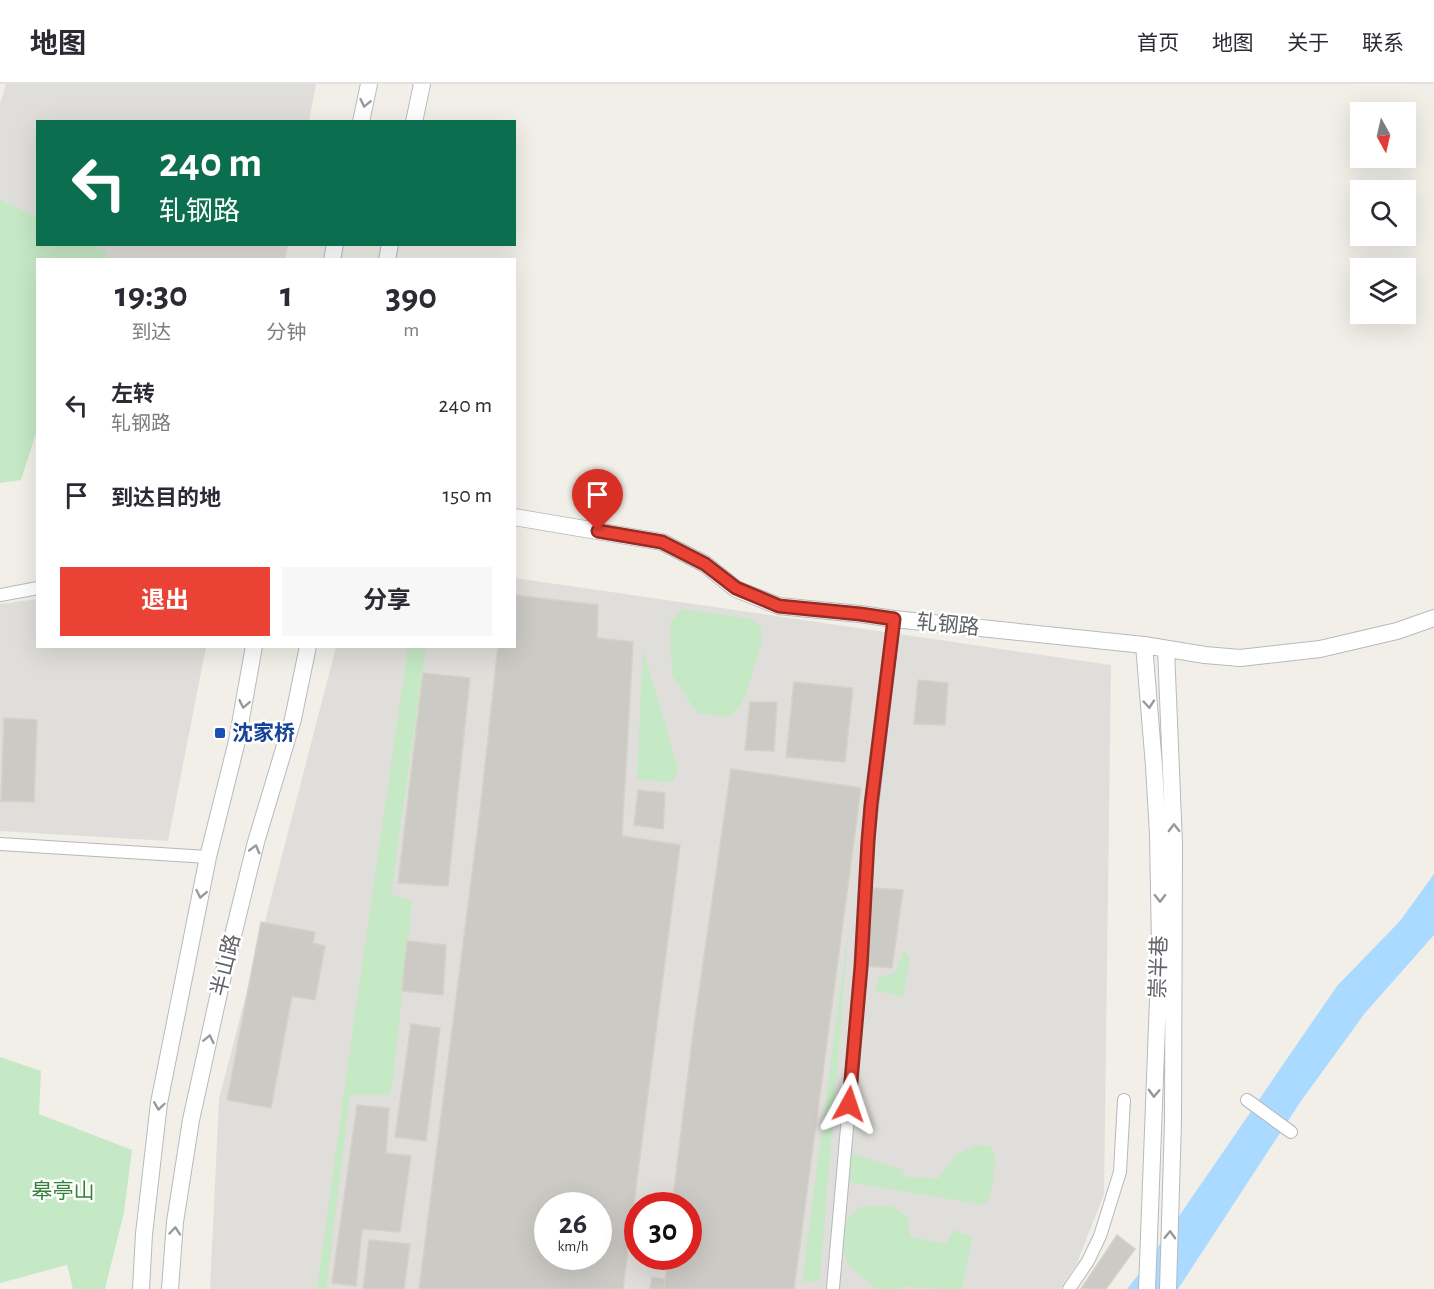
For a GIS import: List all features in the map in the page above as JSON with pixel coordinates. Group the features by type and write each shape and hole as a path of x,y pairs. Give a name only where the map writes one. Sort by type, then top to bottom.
{"street":[{"path":"361,120 369,84"},
{"path":"414,120 422,84"},
{"name":"轧钢路","path":"516,517 662,542 705,564 736,588 779,606 1144,645 1240,658 1320,649 1397,631"},
{"path":"0,595 36,588"},
{"path":"1397,631 1434,610"},
{"path":"1397,631 1434,618"},
{"path":"833,1288 861,967 869,832 894,619"},
{"name":"崇半巷","path":"1144,645 1157,814 1160,936 1147,1289"},
{"name":"半山路","path":"141,1289 144,1234 159,1103 208,857 237,741 254,648"},
{"name":"半山路","path":"170,1289 175,1222 191,1120 223,973 256,842 293,719 308,648"},
{"name":"崇半巷","path":"1166,649 1174,844 1172,1181 1168,1289"},
{"path":"0,844 208,857"},
{"path":"1069,1289 1088,1261 1100,1236 1120,1172 1124,1100"},
{"path":"1247,1100 1292,1132"}],"shaded area":[{"path":"6,84 316,84 309,120 36,120 36,217 0,199 0,104"},
{"path":"96,246 146,246 146,258 104,258 107,251"},
{"path":"146,246 288,246 285,258 146,258"},
{"path":"516,578 1111,665 1104,1194 1077,1263 1060,1289 210,1289 219,1099 336,648 516,648"},
{"path":"36,599 36,648 206,648 168,841 0,831 0,604"}],"green space":[{"path":"0,199 36,217 36,246 96,246 107,251 105,258 36,258 36,433 21,480 0,483"},
{"path":"682,609 752,619 761,627 761,645 746,694 738,709 728,717 697,713 672,675 670,623"},
{"path":"408,648 426,648 391,894 412,901 393,1079 389,1095 350,1095 326,1289 317,1289"},
{"path":"643,649 678,769 673,782 637,779"},
{"path":"849,925 820,1277 817,1282 802,1281"},
{"path":"904,950 910,958 903,997 875,990 880,977 895,973"},
{"name":"皋亭山","path":"0,1057 41,1071 39,1114 132,1150 124,1212 105,1289 73,1289 67,1265 0,1283"},
{"path":"976,1145 991,1146 996,1159 990,1197 984,1205 849,1182 852,1154 902,1169 905,1177 939,1178 955,1155"},
{"path":"891,1206 908,1217 910,1237 946,1244 954,1230 972,1237 962,1289 903,1286 902,1289 876,1289 847,1263 844,1250 846,1222 859,1207"}],"water":[{"path":"1434,874 1434,935 1365,1013 1301,1101 1178,1289 1127,1289 1337,986 1400,921"}],"building":[{"path":"516,595 598,605 597,638 633,642 622,836 680,845 635,1192 624,1192 625,1270 623,1289 419,1289 480,811 498,648 516,648"},
{"path":"423,673 470,678 448,886 398,883"},
{"path":"918,680 948,683 945,725 914,724"},
{"path":"794,682 853,688 845,762 786,757"},
{"path":"750,702 777,702 774,751 745,750"},
{"path":"4,718 37,720 34,802 1,801"},
{"path":"731,769 861,788 794,1289 664,1289 666,1270 702,1270 702,1192 674,1192 693,1033"},
{"path":"638,790 665,793 663,829 634,825"},
{"path":"873,888 903,890 892,968 867,966"},
{"path":"261,922 315,932 313,943 325,946 315,1000 292,996 271,1108 227,1100"},
{"path":"407,941 446,945 443,995 402,991"},
{"path":"411,1024 440,1028 426,1141 395,1137"},
{"path":"357,1105 389,1108 386,1153 411,1156 400,1232 362,1229 356,1286 332,1283"},
{"path":"1117,1235 1135,1249 1106,1289 1081,1289"},
{"path":"369,1240 410,1244 404,1289 363,1289"},
{"path":"652,1277 665,1279 664,1289 650,1289"}],"place":[{"name":"沈家桥","path":"220,733"}],"route":[{"path":"598,531 662,542 705,564 736,588 779,606 894,619 871,805 861,967 849,1104"}]}
